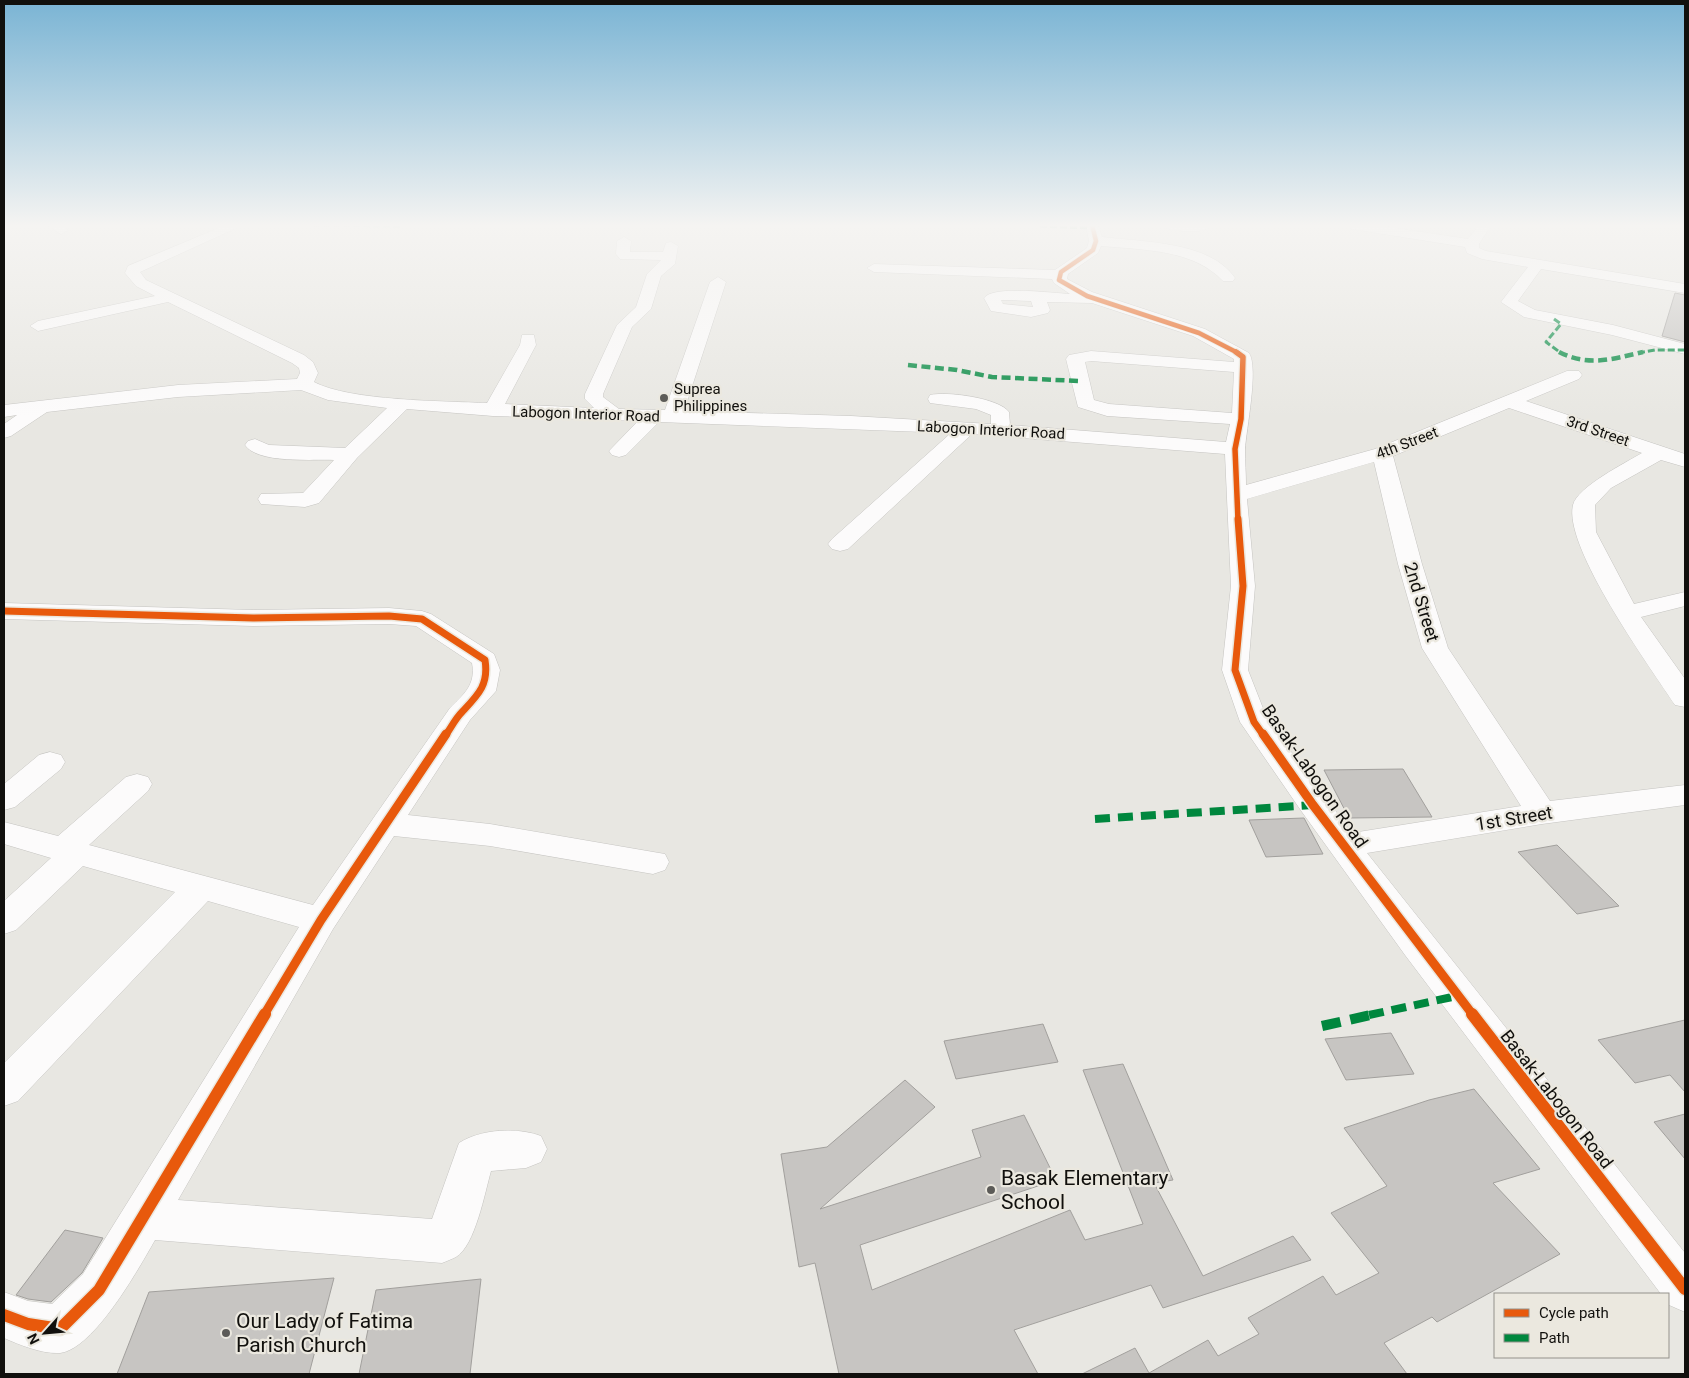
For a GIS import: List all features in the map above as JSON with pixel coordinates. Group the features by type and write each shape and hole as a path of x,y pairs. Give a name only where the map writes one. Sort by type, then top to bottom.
{"street":[{"path":"4,411 178,391 304,384 309,373 307,366 298,359 154,289"},
{"path":"616,416 594,399 594,394 625,325 645,305 650,289"},
{"path":"672,417 716,289"},
{"path":"1072,289 1096,299 1190,329 1225,344 1243,357 1244,368 1091,356 1075,359 1085,402 1093,407 1107,410 1241,419"},
{"path":"1517,289 1509,302 1530,314 1613,330 1685,349"},
{"path":"38,326 170,297"},
{"path":"1037,297 1096,299"},
{"path":"494,410 528,345 528,339"},
{"name":"Basak-Labogon Road","path":"1244,368 1241,419 1235,449 1236,495 1243,586 1235,670 1254,722 1344,846 1685,1288"},
{"name":"4th Street","path":"1236,495 1382,453 1511,402 1573,375"},
{"name":"Labogon Interior Road","path":"304,384 312,390 362,400 404,404 616,416 849,422 1001,430 1097,436 1235,449"},
{"path":"937,399 979,403 991,407 1000,412 1001,430"},
{"name":"3rd Street","path":"1511,402 1685,461"},
{"path":"269,499 305,500 311,498 350,454 404,404"},
{"path":"4,432 42,407"},
{"path":"619,451 653,417"},
{"path":"840,544 967,429"},
{"path":"255,445 264,451 350,454"},
{"path":"1659,452 1604,484 1584,504 1585,532 1626,613 1685,699"},
{"name":"2nd Street","path":"1382,453 1410,564 1435,648 1542,813"},
{"path":"1626,613 1685,599"},
{"path":"4,1315 28,1324 60,1329 99,1290 144,1218 320,920 460,714 485,687 489,675 485,660 422,620 389,616 254,618 7,615"},
{"path":"4,800 50,762"},
{"path":"4,921 137,784"},
{"name":"1st Street","path":"1344,846 1542,813 1685,795"},
{"path":"386,824 490,835 653,862"},
{"path":"4,833 320,920"},
{"path":"4,1089 202,886"},
{"path":"144,1218 442,1241 451,1230 474,1157 480,1153 526,1149"}],"building":[{"path":"1675,293 1685,295 1685,342 1662,336"},
{"path":"1403,769 1432,817 1349,818 1324,770"},
{"path":"1304,818 1323,854 1266,857 1249,820"},
{"path":"1557,845 1619,906 1577,914 1518,852"},
{"path":"1685,1020 1685,1092 1670,1075 1635,1083 1598,1040"},
{"path":"1043,1024 1058,1062 956,1079 944,1041"},
{"path":"1391,1033 1414,1074 1346,1080 1325,1039"},
{"path":"1123,1064 1173,1180 1154,1183 1203,1276 1293,1236 1311,1260 1163,1308 1151,1285 1014,1330 1038,1374 839,1374 815,1263 799,1267 781,1154 827,1147 905,1080 935,1107 820,1209 981,1157 972,1130 1024,1115 1056,1180 860,1245 872,1290 1070,1210 1085,1240 1143,1224 1083,1070"},
{"path":"1474,1089 1540,1169 1493,1183 1560,1254 1437,1322 1432,1317 1384,1343 1407,1374 1082,1374 1135,1348 1149,1373 1208,1340 1218,1356 1259,1334 1248,1318 1323,1276 1336,1295 1379,1273 1331,1213 1387,1186 1344,1128 1429,1100"},
{"path":"1685,1114 1685,1159 1654,1122"},
{"path":"65,1230 103,1238 82,1273 51,1302 28,1299 16,1295"},
{"name":"Our Lady of Fatima Parish Church","path":"334,1278 309,1374 117,1374 149,1292"},
{"path":"481,1279 470,1374 359,1374 376,1290"}],"marked path":[{"path":"1554,319 1561,324 1546,342 1556,351 1580,360 1602,362 1655,350 1685,350"},
{"path":"908,365 957,370 992,377 1080,381"},
{"path":"1095,819 1313,805"},
{"path":"1322,1026 1457,996"}],"cycle path":[{"path":"1073,289 1087,296 1199,333 1243,357 1241,419 1235,449 1236,495 1243,586 1235,670 1254,722 1313,805 1418,945 1685,1289"},
{"path":"4,611 253,618 389,616 422,619 485,660 487,670 487,678 482,691 460,714 321,920 144,1218 99,1290 60,1329 28,1324 4,1315"}],"place":[{"name":"Suprea Philippines","path":"664,398"},
{"name":"Basak Elementary School","path":"991,1190"},
{"name":"Our Lady of Fatima Parish Church","path":"226,1333"}]}
